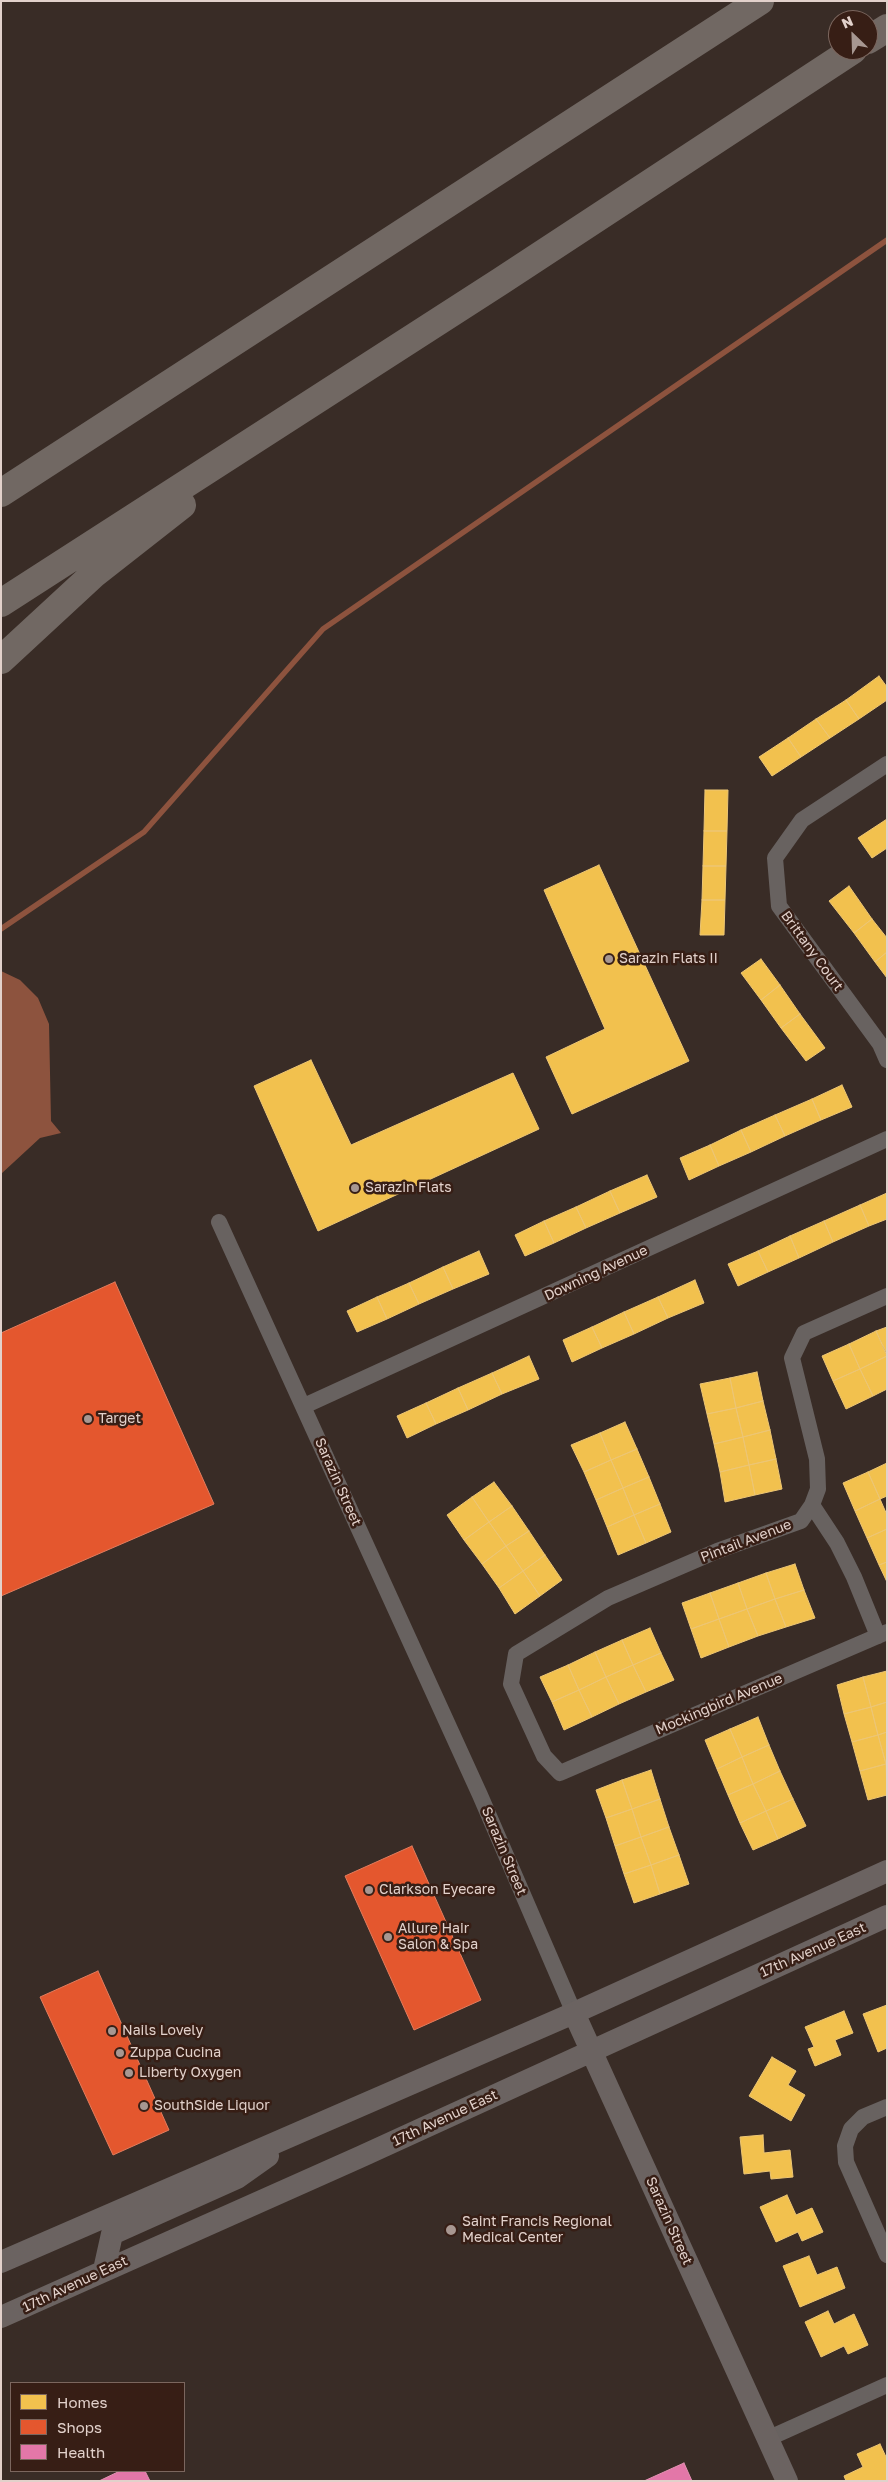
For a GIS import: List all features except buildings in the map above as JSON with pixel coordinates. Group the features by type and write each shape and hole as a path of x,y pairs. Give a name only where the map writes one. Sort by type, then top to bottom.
{"highway":[{"path":"1,493 760,1"},
{"path":"1,603 838,60"},
{"path":"1,660 94,574 245,455 501,280"},
{"path":"1,478 92,433"}],"street":[{"name":"Brittany Court","path":"887,764 802,820 775,858 779,906 880,1044 887,1060"},
{"name":"Downing Avenue","path":"304,1406 887,1139"},
{"name":"Sarazin Street","path":"219,1222 480,1795 574,2013 787,2481"},
{"path":"812,1505 818,1489 817,1459 792,1358 804,1333 887,1296"},
{"name":"Mockingbird Avenue","path":"560,1773 883,1634 837,1543 812,1505"},
{"name":"Pintail Avenue","path":"560,1773 544,1756 511,1684 516,1654 608,1598 717,1551 801,1520 812,1505"},
{"path":"1,2262 574,2013 887,1871"},
{"name":"17th Avenue East","path":"1,2317 360,2157 887,1916"},
{"path":"887,2107 863,2117 851,2129 845,2146 846,2162 887,2256"},
{"path":"104,2270 112,2234 237,2178 308,2128"},
{"path":"768,2439 887,2385"}],"shaded area":[{"path":"1,971 20,980 38,998 49,1024 51,1121 61,1133 40,1138 1,1174"}],"waterway":[{"path":"1,929 144,832 323,629 887,240"}],"place":[{"name":"Sarazin Flats II","path":"609,959"},
{"name":"Sarazin Flats","path":"355,1188"},
{"name":"Target","path":"88,1419"},
{"name":"Clarkson Eyecare","path":"369,1890"},
{"name":"Allure Hair Salon & Spa","path":"388,1937"},
{"name":"Nails Lovely","path":"112,2031"},
{"name":"Zuppa Cucina","path":"120,2053"},
{"name":"Liberty Oxygen","path":"129,2073"},
{"name":"SouthSide Liquor","path":"144,2106"},
{"name":"Saint Francis Regional Medical Center","path":"451,2230"}]}
